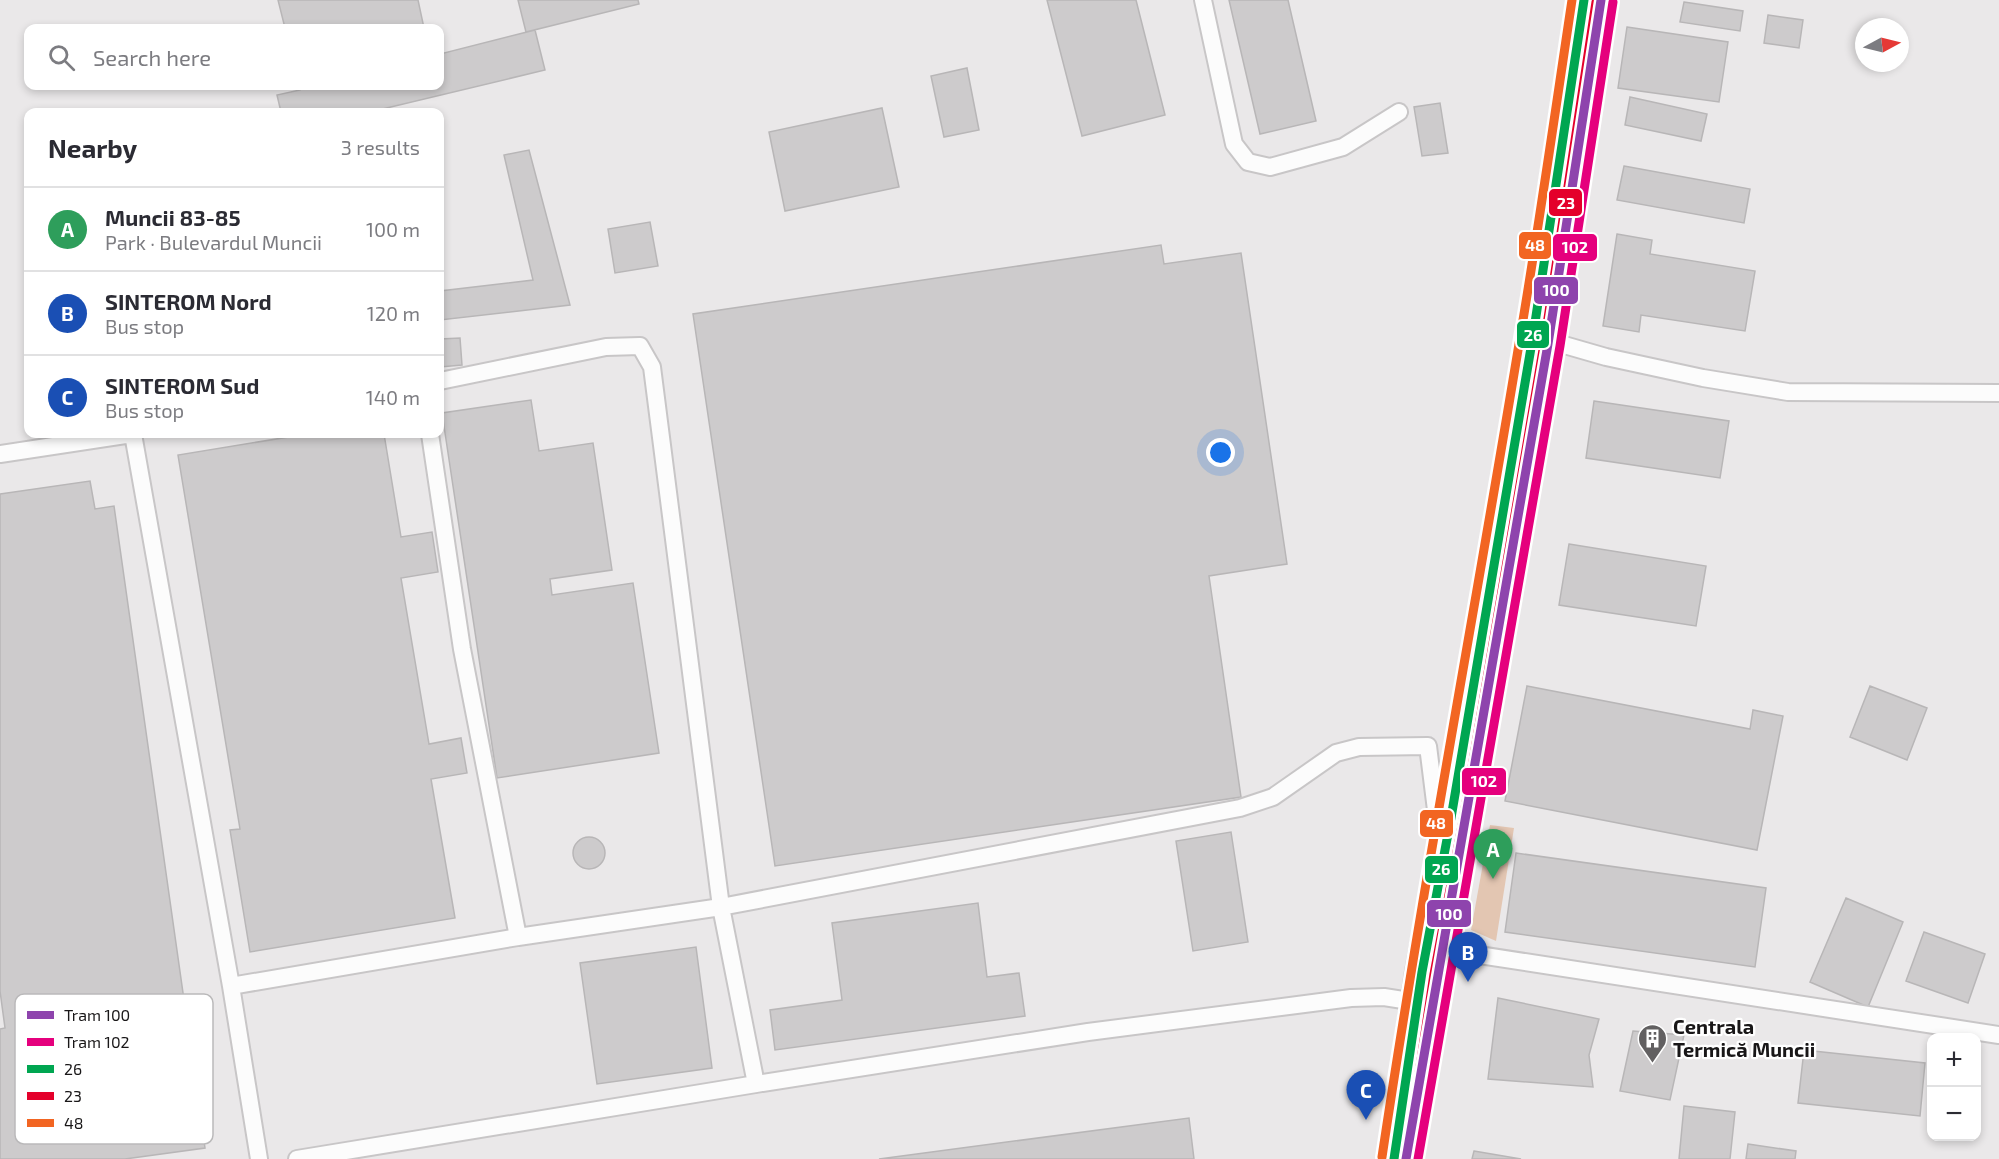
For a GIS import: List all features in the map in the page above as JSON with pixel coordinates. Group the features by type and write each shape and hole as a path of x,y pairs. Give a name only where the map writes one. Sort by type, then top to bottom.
{"main road":[{"path":"1394,1159 1425,1003 1427,947 1533,336 1584,0"}],"lane":[{"path":"1203,0 1234,144 1248,162 1270,166 1343,147 1399,112"},
{"path":"1533,336 1606,357 1703,378 1788,392 1999,393"},
{"path":"444,380 606,347 640,346 652,367 721,907 756,1084"},
{"path":"0,454 106,438"},
{"path":"134,438 231,986 258,1159"},
{"path":"431,438 462,649 518,937"},
{"path":"231,986 518,937 721,907 1240,808 1273,797 1336,753 1359,747 1428,746 1437,818 1451,818"},
{"path":"1427,947 1999,1035"},
{"path":"297,1159 1088,1032 1351,998 1384,997 1425,1003"}],"shaded area":[{"path":"1490,825 1514,828 1496,941 1471,930"}],"building":[{"path":"278,0 418,0 423,24 284,24"},
{"path":"518,0 638,0 639,4 526,32"},
{"path":"1047,0 1136,0 1165,115 1082,136"},
{"path":"1229,0 1288,0 1316,121 1260,134"},
{"path":"1684,2 1743,11 1740,31 1680,22"},
{"path":"1768,15 1803,20 1799,48 1764,43"},
{"path":"1627,27 1728,42 1719,102 1618,88"},
{"path":"535,30 545,70 387,108 280,108 277,95 300,90 444,90 444,53"},
{"path":"967,68 979,130 944,137 931,76"},
{"path":"1630,97 1707,114 1701,141 1625,125"},
{"path":"1440,103 1448,153 1422,156 1414,107"},
{"path":"882,108 899,187 785,211 769,132"},
{"path":"529,150 570,305 444,320 444,291 533,280 504,155"},
{"path":"1624,166 1750,189 1744,223 1617,200"},
{"path":"650,222 658,266 615,273 608,229"},
{"path":"1617,234 1652,240 1650,254 1755,271 1745,331 1641,315 1639,332 1603,326"},
{"path":"1161,245 1164,264 1241,253 1287,564 1209,576 1241,797 775,866 693,314"},
{"path":"460,338 462,365 444,367 444,339"},
{"path":"531,400 539,451 593,443 612,570 550,579 552,595 633,583 659,753 497,778 444,426 444,413"},
{"path":"1594,401 1729,421 1720,478 1586,458"},
{"path":"282,438 385,438 401,537 432,532 438,572 401,578 429,744 461,738 467,773 431,779 455,918 250,952 230,830 240,829 178,455"},
{"path":"90,481 95,509 114,506 183,994 15,994 15,1144 204,1144 205,1148 125,1159 0,1159 0,1029 5,1028 0,991 0,494"},
{"path":"1569,544 1706,566 1696,626 1559,605"},
{"path":"1527,686 1750,729 1753,710 1783,716 1757,850 1505,801"},
{"path":"1870,686 1927,708 1907,760 1850,737"},
{"path":"1231,832 1248,942 1193,951 1176,841"},
{"path":"589,837 600,842 605,853 600,864 589,869 578,864 573,853 578,842"},
{"path":"1516,853 1766,888 1755,967 1505,932"},
{"path":"1846,898 1903,922 1868,1007 1810,982"},
{"path":"978,903 987,977 1019,973 1025,1016 775,1050 770,1010 842,1000 832,923"},
{"path":"1924,932 1985,954 1968,1003 1906,981"},
{"path":"696,947 712,1068 597,1084 580,963"},
{"path":"1498,998 1599,1019 1589,1055 1593,1087 1488,1079"},
{"name":"Centrala Termică Muncii","path":"1633,1031 1684,1035 1670,1100 1620,1091"},
{"path":"1804,1050 1925,1063 1920,1116 1798,1103"},
{"path":"1684,1106 1735,1112 1730,1159 1679,1159"},
{"path":"1189,1118 1194,1159 879,1159"},
{"path":"1748,1144 1796,1151 1795,1159 1746,1159"},
{"path":"1474,1151 1521,1159 1472,1159"}],"tram line":[{"name":"100","path":"1406,1159 1548,344 1601,0"},
{"name":"102","path":"1418,1159 1560,346 1613,2"}],"transit line":[{"name":"48","path":"1382,1157 1527,296 1572,0"},
{"name":"26","path":"1394,1159 1422,972 1451,818 1533,336 1584,0"},
{"name":"23","path":"1406,1159 1434,974 1463,820 1545,338 1596,2"}],"place":[{"name":"Muncii 83-85","path":"1493,879"},
{"name":"SINTEROM Nord","path":"1468,982"},
{"name":"Centrala Termică Muncii","path":"1652,1064"},
{"name":"SINTEROM Sud","path":"1366,1120"}]}
